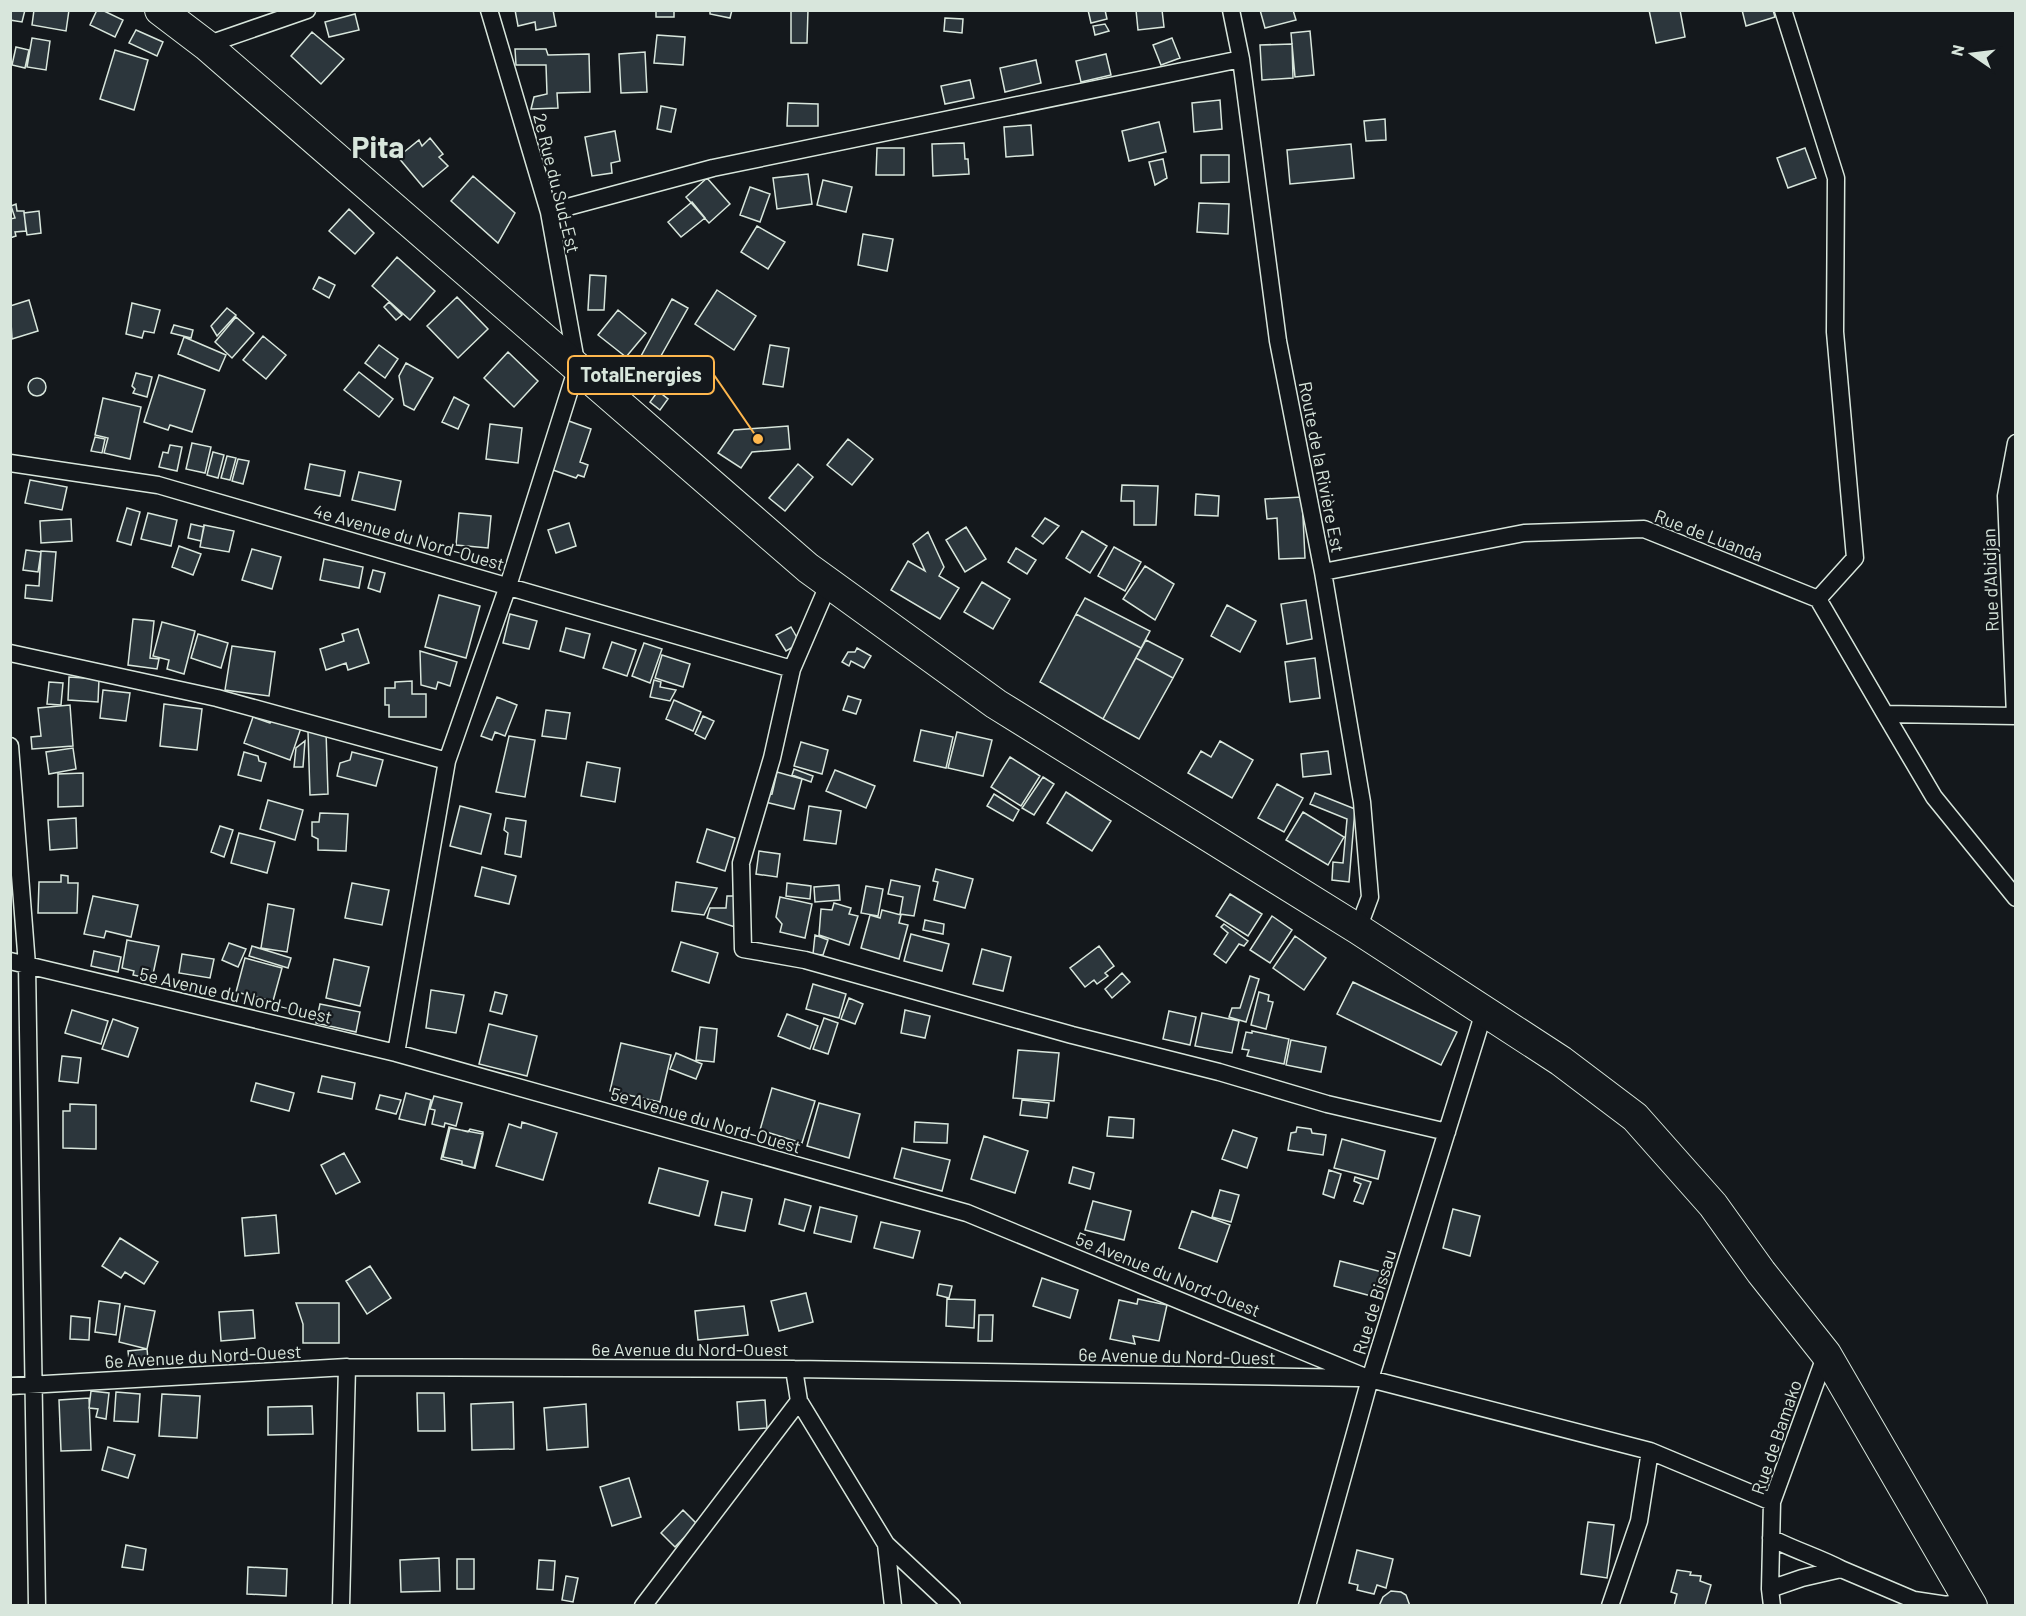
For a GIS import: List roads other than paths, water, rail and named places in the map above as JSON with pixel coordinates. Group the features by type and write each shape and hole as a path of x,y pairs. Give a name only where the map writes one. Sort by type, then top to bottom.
{"highway":[{"path":"160,10 206,45 808,568 996,704 1358,929 1562,1060 1635,1117 1713,1204 1761,1272 1826,1354 1970,1602"}],"street":[{"path":"206,45 307,10"},
{"name":"2e Rue du Sud-Est","path":"489,10 549,212 577,367"},
{"name":"Route de la Rivière Est","path":"1231,10 1241,59 1278,341 1323,572 1362,802 1370,897 1358,929"},
{"path":"1783,10 1836,178 1835,332 1856,558 1818,599 1934,797 2016,898"},
{"path":"549,212 713,168 1241,59"},
{"path":"396,1053 447,761 508,586 577,367"},
{"name":"Rue d'Abidjan","path":"2015,716 2006,496 2016,443"},
{"name":"4e Avenue du Nord-Ouest","path":"10,463 158,485 792,669"},
{"name":"Rue de Luanda","path":"1323,572 1524,533 1644,529 1818,599"},
{"path":"829,583 792,669 772,758 741,863 743,949 805,960 1072,1035 1219,1072 1327,1104 1447,1132"},
{"path":"10,653 217,698 447,761"},
{"path":"1885,714 2015,716"},
{"path":"10,746 27,965 37,1605"},
{"name":"5e Avenue du Nord-Ouest","path":"10,961 396,1053 967,1213 1370,1378"},
{"name":"Rue de Bissau","path":"1307,1605 1370,1378 1484,1012"},
{"name":"Rue de Bamako","path":"1771,1597 1772,1502 1826,1354"},
{"path":"341,1605 347,1367"},
{"name":"6e Avenue du Nord-Ouest","path":"10,1386 347,1367 794,1369 1370,1378"},
{"path":"794,1369 799,1401 885,1544 952,1605"},
{"path":"1370,1378 1650,1451 1772,1502"},
{"path":"643,1605 799,1401"},
{"path":"1610,1605 1638,1521 1650,1451"},
{"path":"1771,1538 1914,1600 1947,1605 1970,1602"},
{"path":"885,1544 892,1605"},
{"path":"1771,1597 1802,1578 1841,1569"}],"place":[{"name":"TotalEnergies","path":"758,439"}],"district":[{"name":"Pita","path":"378,146"}]}
